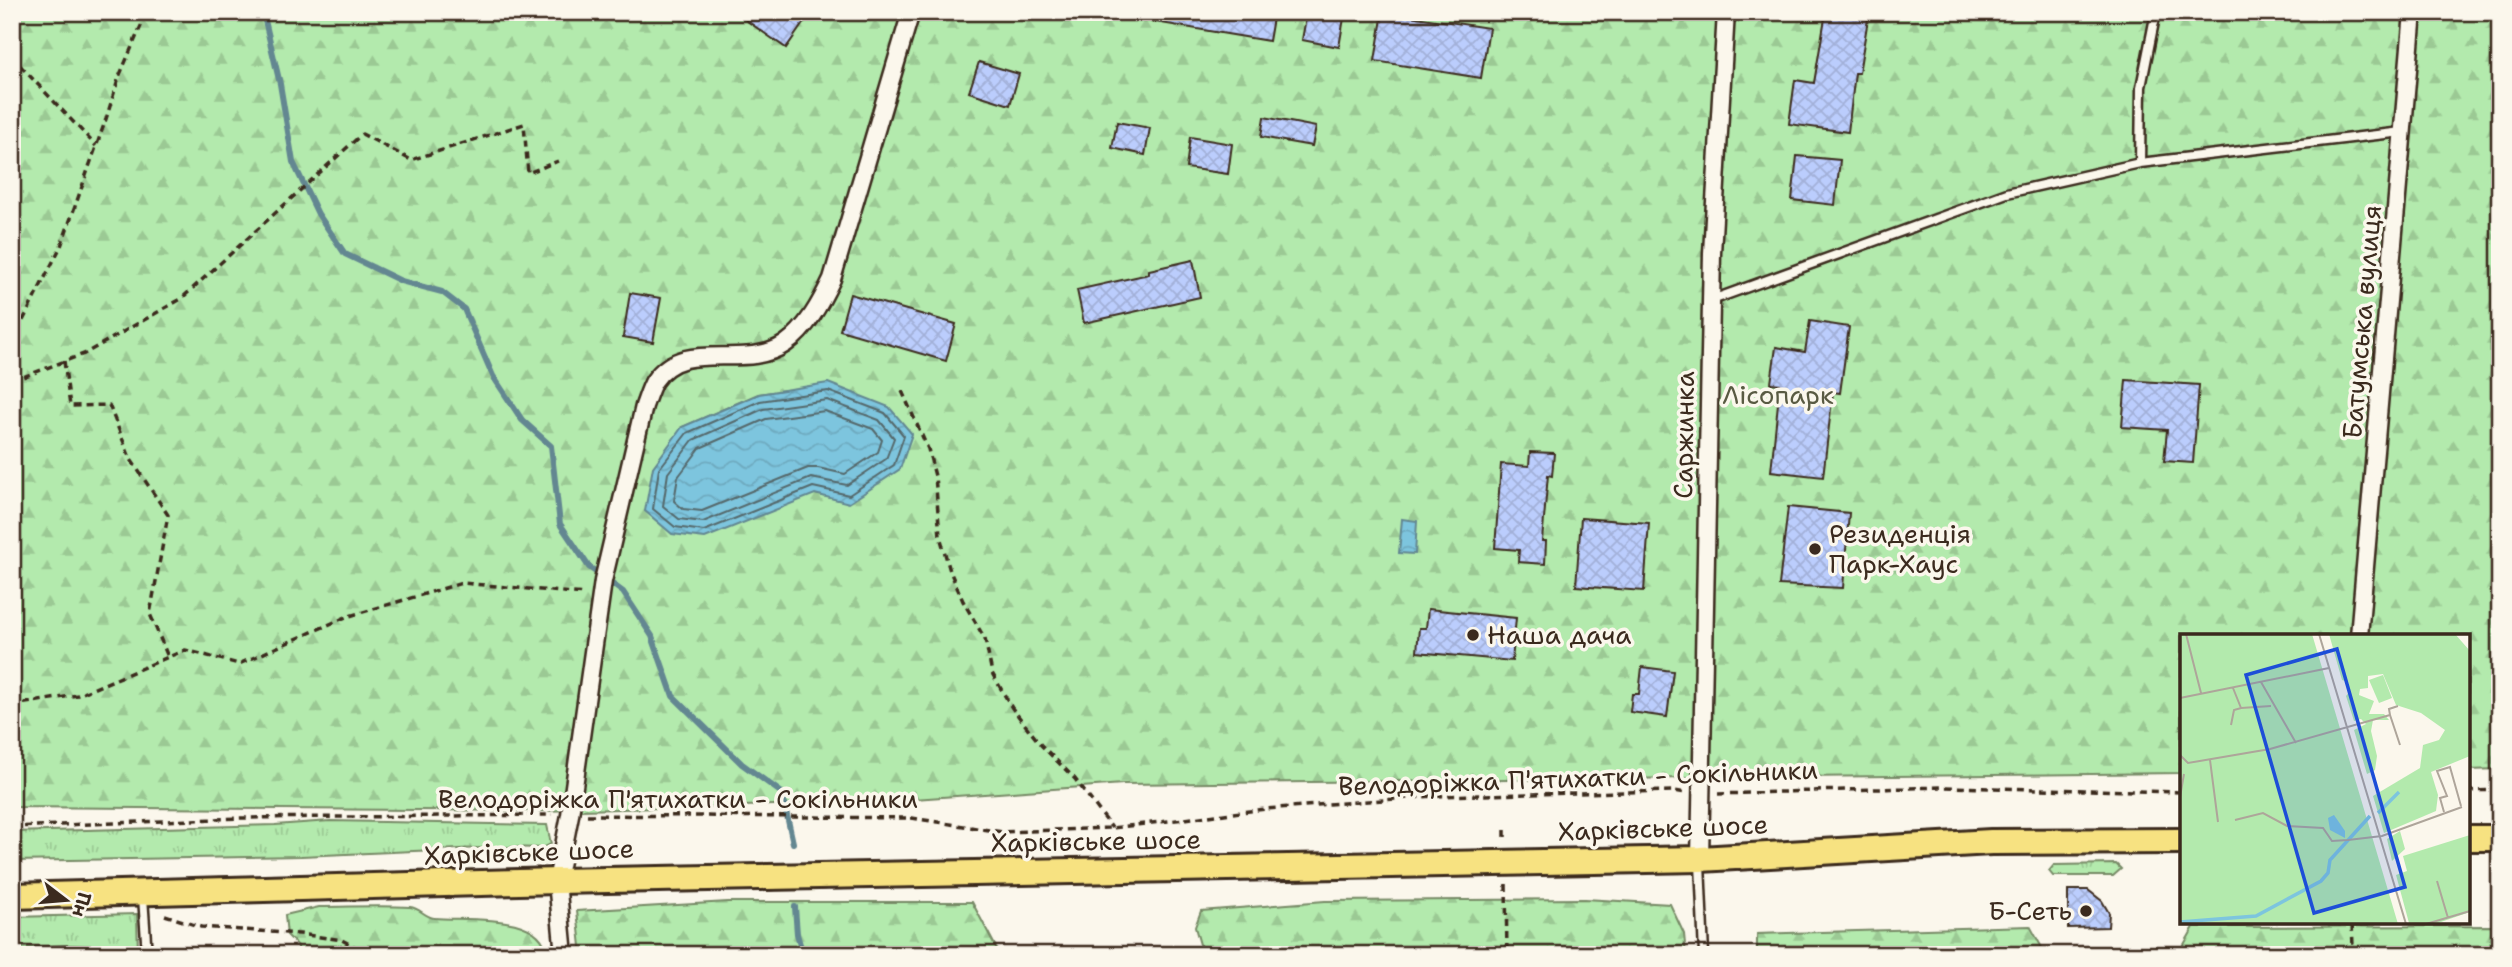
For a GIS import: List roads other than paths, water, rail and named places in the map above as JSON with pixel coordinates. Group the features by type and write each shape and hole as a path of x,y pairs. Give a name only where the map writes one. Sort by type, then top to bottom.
{"main road":[{"path":"2470,838 2500,838"},
{"name":"Харківське шосе","path":"12,896 144,901 557,881 1700,859 1991,842 2180,841"}],"street":[{"path":"564,955 557,881 570,815 602,588 611,539 644,406 653,383 664,370 686,358 740,358 767,353 785,344 804,326 820,304 832,279 911,12"},
{"name":"Саржинка","path":"1700,859 1712,300 1726,12"},
{"name":"Батумська вулиця","path":"2360,634 2413,12"}],"lane":[{"path":"2140,163 2141,88 2156,12"},
{"path":"1712,300 2007,193 2140,163 2402,132"},
{"path":"1700,859 1704,955"},
{"path":"144,901 147,955"}],"water":[{"path":"828,383 889,407 912,434 900,469 849,503 815,494 705,538 672,534 645,511 653,467 682,427 759,394"},
{"path":"1402,519 1417,521 1415,554 1399,553"}],"waterway":[{"path":"263,12 280,84 293,162 318,214 345,254 401,281 442,292 464,309 493,376 522,420 551,446 560,524 589,567 623,592 652,636 673,696 742,764 782,793 793,843"},
{"path":"795,907 797,934 803,955"}],"place":[{"name":"Резиденція Парк-Хаус","path":"1815,549"},
{"name":"Наша дача","path":"1473,635"},
{"name":"Б-Сеть","path":"2086,911"}],"park label":[{"name":"Лісопарк","path":"1778,395"}]}
